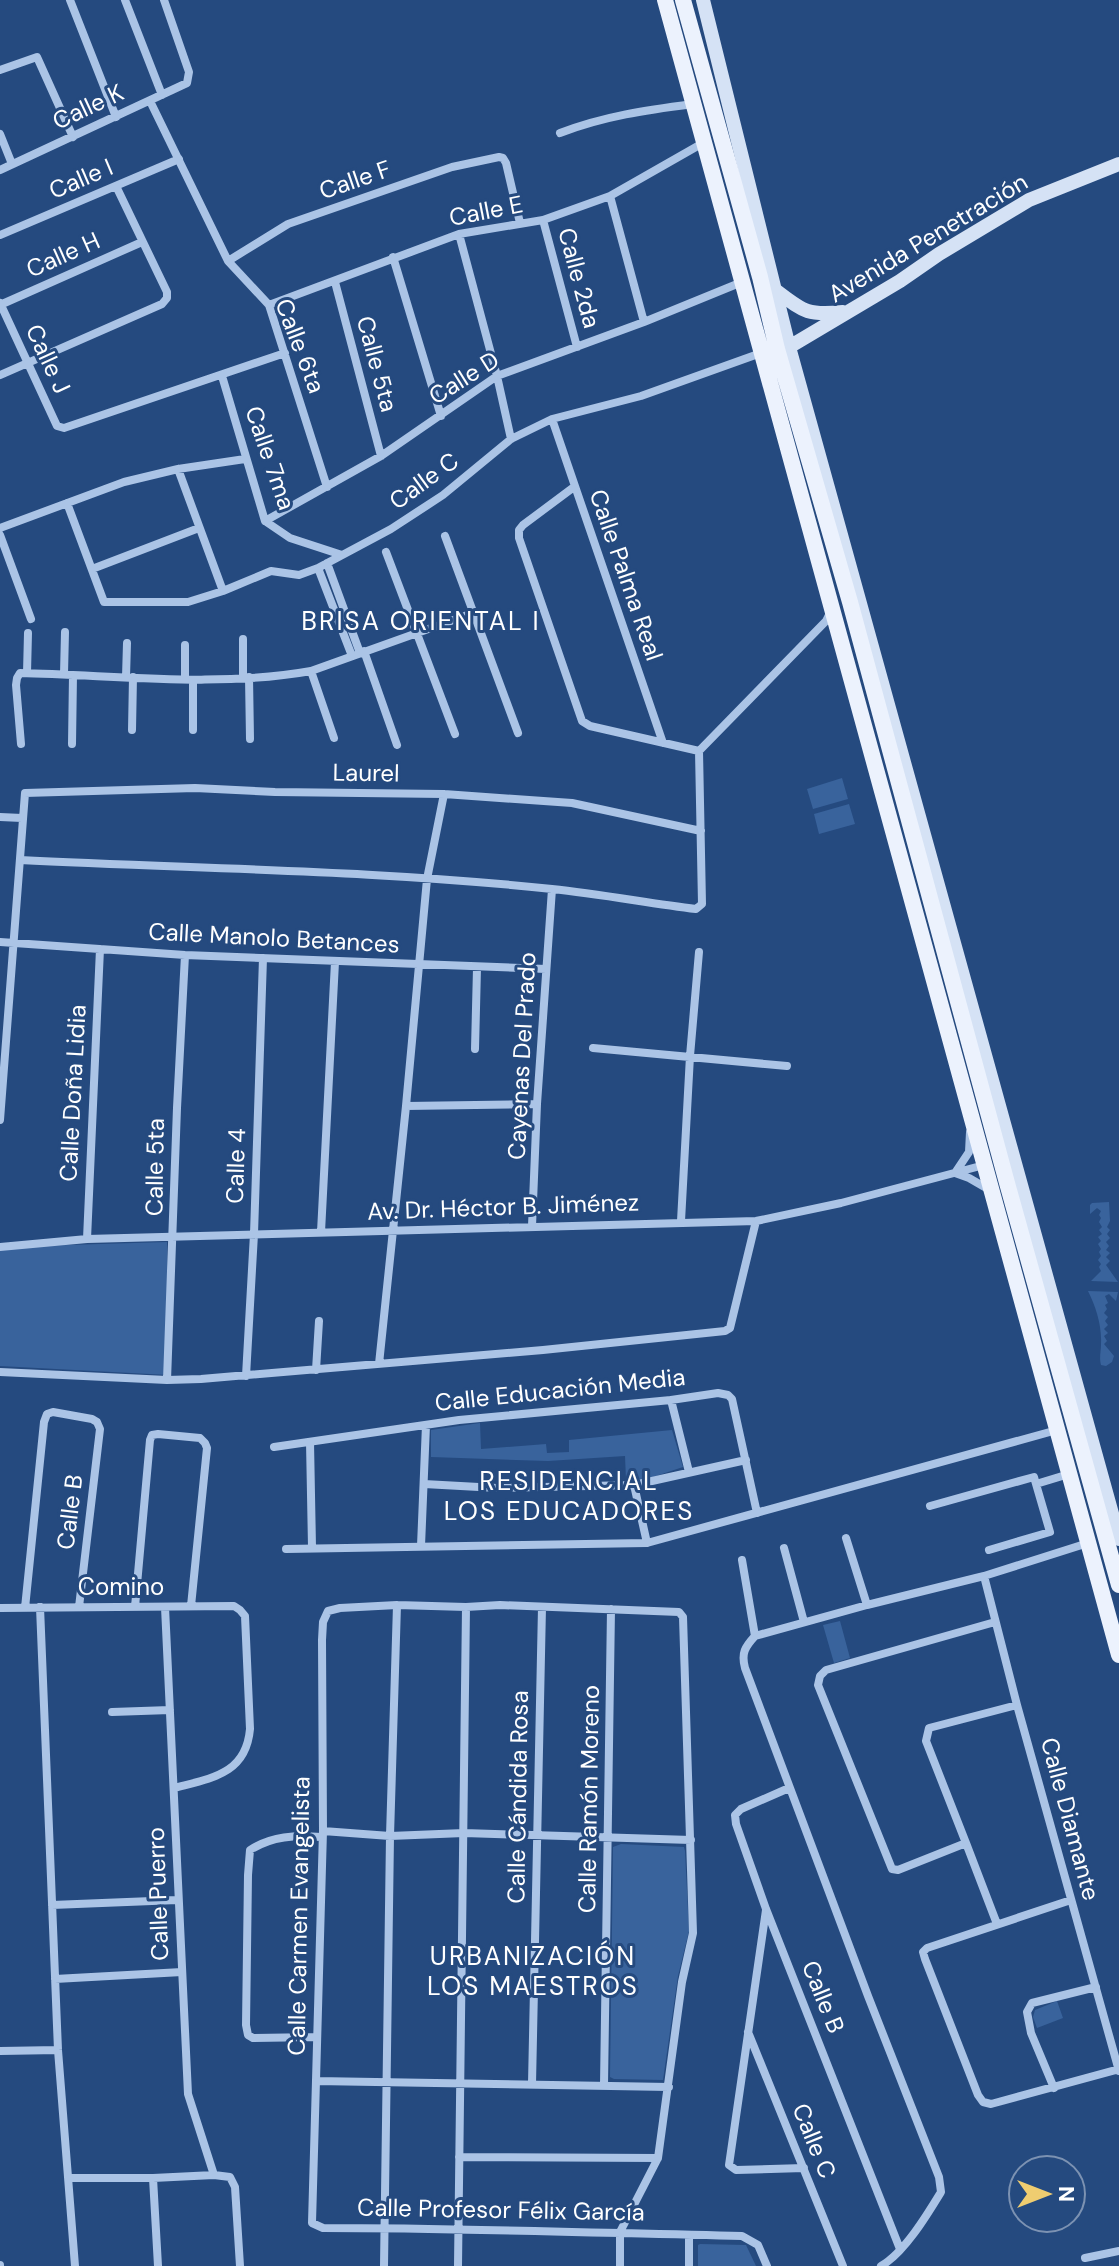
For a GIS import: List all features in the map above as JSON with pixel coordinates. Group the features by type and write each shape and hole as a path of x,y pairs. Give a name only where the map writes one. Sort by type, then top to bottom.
{"main road":[{"path":"665,0 743,282 775,350 850,602 1119,1585"},
{"path":"683,0 760,277 833,607 1119,1655"}],"street":[{"path":"70,0 116,117"},
{"path":"125,0 162,95"},
{"name":"Calle K","path":"0,170 187,83 189,72 164,0"},
{"path":"703,0 774,289 775,350 1119,1539"},
{"path":"0,70 37,57 73,137"},
{"name":"Calle 6ta","path":"150,101 228,261 269,305 327,487"},
{"path":"560,133 621,114 694,104"},
{"path":"0,134 12,164"},
{"name":"Calle E","path":"269,305 459,234 543,220 610,196 704,142"},
{"name":"Calle F","path":"228,261 288,224 452,167 503,158 520,223"},
{"name":"Calle I","path":"0,235 179,159"},
{"name":"Avenida Penetración","path":"775,350 900,281 1029,200 1119,164"},
{"path":"0,375 162,304 167,298 167,292 116,186"},
{"path":"610,196 644,322"},
{"name":"Calle 2da","path":"543,220 577,347"},
{"path":"459,234 511,439"},
{"name":"Calle H","path":"0,304 142,242"},
{"path":"393,257 441,416"},
{"name":"Calle 5ta","path":"335,282 381,456"},
{"name":"Calle D","path":"265,521 381,456 497,376 743,282"},
{"path":"774,289 811,314 847,311"},
{"name":"Calle J","path":"0,304 57,426 64,428 222,376"},
{"name":"Calle C","path":"92,569 104,602 188,602 271,571 299,575 391,529 443,495 511,439 552,419 641,396 775,350"},
{"path":"222,376 285,353"},
{"name":"Calle 7ma","path":"222,376 265,521 290,538 342,555"},
{"name":"Calle Palma Real","path":"552,419 663,743"},
{"path":"0,528 124,482 178,469 245,459"},
{"path":"178,469 223,591"},
{"path":"574,487 523,525 519,538 582,721 586,725 699,751"},
{"path":"67,503 92,569 199,528"},
{"path":"0,535 31,619"},
{"path":"445,536 518,733"},
{"path":"386,552 455,734"},
{"path":"327,563 359,654"},
{"path":"318,568 397,745"},
{"path":"20,860 265,869 427,879 552,889 696,909 702,904 699,751 826,621 833,607"},
{"path":"21,744 16,685 20,673 189,680 284,676 311,671 473,613"},
{"path":"65,632 72,744"},
{"path":"27,673 28,633"},
{"path":"243,639 250,739"},
{"path":"127,643 132,730"},
{"path":"185,645 193,730"},
{"path":"311,671 334,738"},
{"name":"Laurel","path":"22,818 27,792 195,788 444,794 572,803 701,831"},
{"path":"379,1364 427,879 444,794"},
{"path":"0,817 22,818 0,1120"},
{"name":"Cayenas Del Prado","path":"532,1226 552,889"},
{"name":"Calle Manolo Betances","path":"0,942 185,955 546,969"},
{"name":"Calle Doña Lidia","path":"87,1239 100,949"},
{"path":"681,1221 699,952"},
{"name":"Calle 5ta","path":"167,1380 185,955"},
{"name":"Calle 4","path":"246,1376 263,958"},
{"path":"321,1232 335,962"},
{"path":"475,1049 477,968"},
{"path":"593,1048 787,1066"},
{"path":"406,1106 537,1104"},
{"path":"970,1111 969,1152 955,1173 978,1182 992,1193"},
{"name":"Av. Dr. Héctor B. Jiménez","path":"0,1247 87,1239 756,1221 841,1203 1001,1160"},
{"path":"0,1372 167,1380 246,1376 641,1341 728,1330 756,1221"},
{"path":"316,1370 319,1321"},
{"name":"Calle Educación Media","path":"274,1447 426,1425 718,1393 732,1399 757,1513"},
{"path":"671,1400 689,1472"},
{"name":"Calle B","path":"25,1608 47,1414 53,1412 97,1422 100,1429 79,1607"},
{"path":"421,1546 426,1425"},
{"path":"286,1549 647,1543 1057,1430"},
{"path":"135,1607 150,1440 152,1435 158,1434 200,1438 207,1448 191,1606"},
{"path":"310,1442 312,1547"},
{"path":"424,1484 497,1488 634,1485 746,1460"},
{"path":"1036,1484 1069,1473"},
{"path":"930,1506 1034,1477 1050,1532 989,1550"},
{"path":"634,1485 647,1543"},
{"path":"846,1538 867,1605"},
{"path":"881,2266 900,2249 941,2192 939,2177 789,1788 742,1658 745,1647 755,1636 984,1576 1089,1543"},
{"path":"784,1548 804,1622"},
{"path":"742,1560 755,1636"},
{"name":"Calle Diamante","path":"984,1576 1119,2070"},
{"path":"384,2266 390,1836 397,1605 611,1609 679,1612 683,1617 693,1933 682,1982 658,2158 620,2232 620,2266"},
{"name":"Calle Carmen Evangelista","path":"312,2223 322,1834 323,1622 328,1611 340,1608 397,1605"},
{"name":"Comino","path":"0,1608 234,1606 240,1610 245,1616 249,1743 234,1767 206,1780 174,1788"},
{"path":"40,1607 58,2050 75,2266"},
{"name":"Calle Puerro","path":"165,1607 188,2094 214,2175"},
{"path":"458,2266 466,1607"},
{"name":"Calle Cándida Rosa","path":"532,2084 542,1607"},
{"name":"Calle Ramón Moreno","path":"604,2085 611,1609"},
{"path":"966,1843 898,1870 892,1869 818,1685 820,1676 826,1670 995,1622"},
{"path":"997,1924 926,1741 926,1734 929,1728 1017,1705"},
{"path":"112,1712 170,1710"},
{"name":"Calle B","path":"789,1788 741,1809 735,1815 766,1909 900,2249"},
{"path":"317,2037 253,2038 248,2035 248,1875 250,1850 263,1842 288,1836 322,1834 390,1836 464,1833 691,1840"},
{"path":"52,1905 177,1900"},
{"path":"1071,1900 927,1948 923,1952 983,2102 991,2104 1119,2070"},
{"path":"766,1909 729,2165 736,2170 804,2168"},
{"path":"55,1979 182,1972"},
{"path":"1054,2088 1031,2033 1027,2012 1032,2003 1096,1987"},
{"name":"Calle C","path":"747,2031 843,2266"},
{"path":"0,2051 58,2050"},
{"path":"316,2081 669,2087"},
{"path":"459,2157 658,2158"},
{"path":"69,2178 230,2177 235,2187 240,2266"},
{"path":"153,2178 158,2266"},
{"name":"Calle Profesor Félix García","path":"312,2223 323,2228 742,2236 758,2245 767,2266"},
{"path":"689,2235 689,2266"},
{"path":"1085,2258 1119,2251"}],"shaded area":[{"path":"842,778 848,799 813,809 807,789"},
{"path":"849,804 855,824 819,834 814,814"},
{"path":"1109,1202 1110,1221 1107,1227 1110,1230 1107,1234 1110,1238 1106,1242 1109,1246 1106,1250 1110,1253 1106,1257 1110,1261 1106,1265 1118,1282 1091,1281 1101,1271 1098,1260 1101,1249 1098,1244 1101,1241 1098,1237 1102,1234 1099,1230 1102,1227 1099,1222 1101,1211 1097,1208 1090,1214 1090,1205"},
{"path":"167,1242 168,1375 0,1366 0,1247"},
{"path":"1088,1291 1118,1292 1116,1301 1109,1294 1105,1296 1108,1303 1104,1313 1108,1317 1105,1321 1108,1325 1104,1329 1108,1333 1104,1336 1107,1341 1104,1344 1114,1356 1106,1366 1101,1365 1099,1324"},
{"path":"480,1423 481,1449 546,1444 547,1453 569,1452 569,1440 672,1430 683,1467 644,1480 626,1480 625,1456 548,1461 431,1457 431,1430"},
{"path":"840,1621 850,1658 834,1663 823,1625"},
{"path":"621,1844 684,1847 685,1851 689,1931 678,1976 663,2080 610,2077 613,1847"},
{"path":"1057,2001 1063,2018 1037,2028 1033,2017 1035,2010"},
{"path":"700,2244 746,2245 756,2266 698,2266"}],"district":[{"name":"BRISA ORIENTAL I","path":"421,621"},
{"name":"RESIDENCIAL LOS EDUCADORES","path":"569,1496"},
{"name":"URBANIZACIÓN LOS MAESTROS","path":"533,1971"}]}
